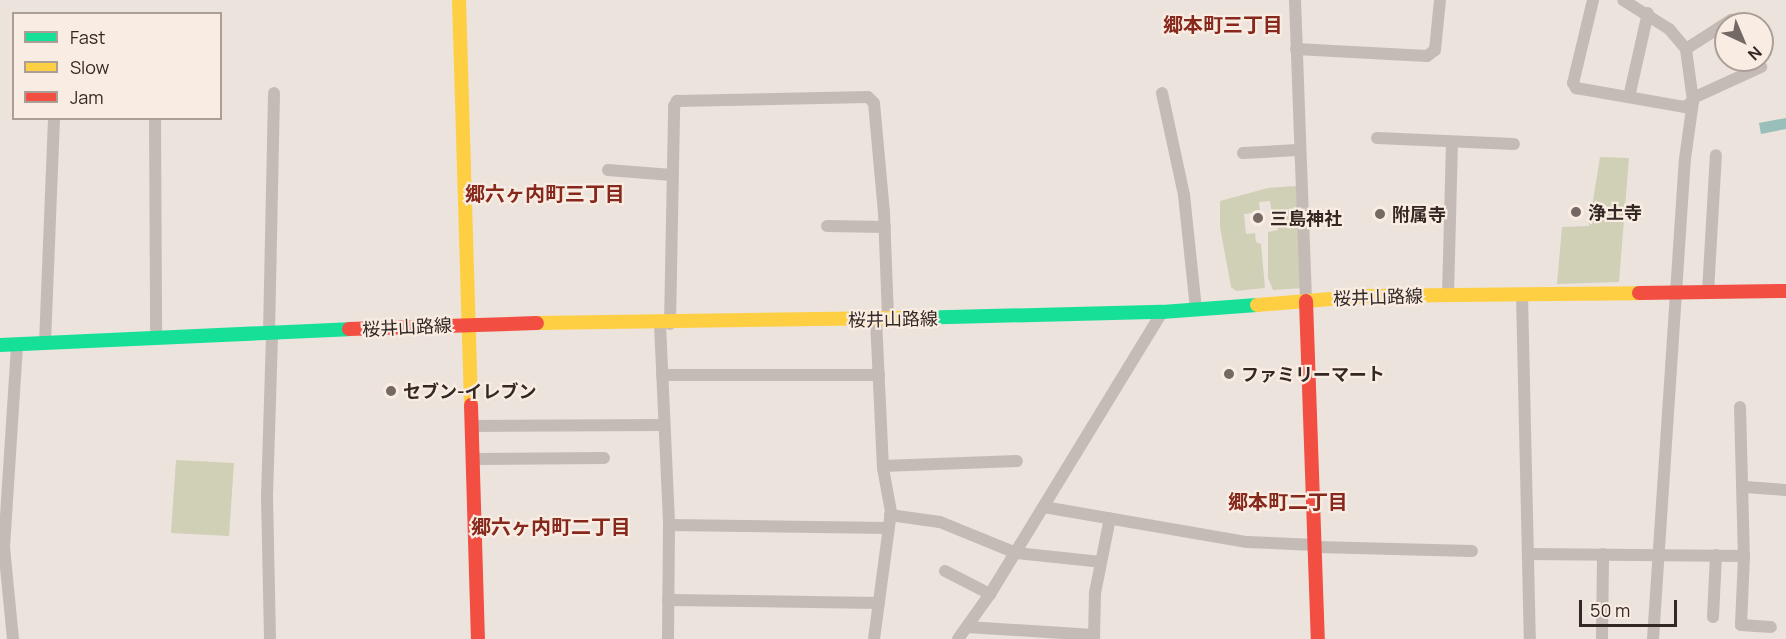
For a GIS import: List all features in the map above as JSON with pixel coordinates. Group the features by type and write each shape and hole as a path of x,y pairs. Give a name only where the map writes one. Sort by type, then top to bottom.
{"main road":[{"path":"459,0 478,639"},
{"name":"桜井山路線","path":"0,345 469,324 665,324 1162,312 1306,301 1448,296 1786,291"},
{"path":"1306,301 1318,639"}],"street":[{"path":"1295,0 1298,150 1306,301"},
{"path":"1296,49 1427,56 1435,50 1440,0"},
{"path":"1593,0 1573,82 1575,88 1685,106 1693,99 1750,72"},
{"path":"1623,0 1648,13 1669,28 1686,49 1693,99 1685,159 1653,639"},
{"path":"1629,97 1648,13"},
{"path":"1686,49 1714,31"},
{"path":"270,639 267,496 274,93"},
{"path":"1162,93 1184,195 1196,309"},
{"path":"668,639 669,525 662,375 674,106 677,101 868,97 874,103 885,227 879,375 883,466 890,515 874,639"},
{"path":"45,343 54,120"},
{"path":"155,120 156,338"},
{"path":"1377,138 1514,144"},
{"path":"1448,296 1452,142"},
{"path":"1242,153 1298,150"},
{"path":"1708,292 1716,155"},
{"path":"608,170 672,175"},
{"path":"827,226 885,227"},
{"path":"1522,295 1530,639"},
{"path":"958,639 1016,553 1162,312"},
{"path":"13,639 4,547 17,345"},
{"path":"662,375 879,375"},
{"path":"1740,407 1740,481 1745,487 1741,625 1771,627"},
{"path":"472,426 664,424"},
{"path":"473,459 604,458"},
{"path":"883,466 1017,461"},
{"path":"1745,487 1786,490"},
{"path":"1044,507 1247,543 1472,551"},
{"path":"890,515 940,522 1016,553 1101,562"},
{"path":"967,627 1094,637 1101,562 1110,518"},
{"path":"669,525 888,528"},
{"path":"1528,554 1744,556"},
{"path":"1602,639 1604,554"},
{"path":"1713,617 1716,555"},
{"path":"945,571 990,594"},
{"path":"668,600 879,603"}],"green space":[{"path":"1600,157 1629,158 1619,282 1557,284 1562,227 1589,226"},
{"path":"1296,186 1302,288 1273,290 1268,278 1268,232 1278,230 1277,222 1273,223 1270,201 1259,202 1260,212 1244,214 1246,234 1255,233 1256,242 1261,244 1265,288 1236,291 1231,287 1220,227 1220,201 1268,188"},
{"path":"176,460 234,463 229,536 171,533"}],"water":[{"path":"1786,118 1786,129 1761,134 1759,123"}],"traffic: fast":[{"path":"910,318 1162,312 1257,305"},
{"path":"0,345 349,329"}],"traffic: slow":[{"path":"459,0 471,405"},
{"path":"1257,305 1367,296 1639,293"},
{"path":"537,323 910,318"}],"traffic: jam":[{"path":"1639,293 1786,291"},
{"path":"1306,301 1318,639"},
{"path":"349,329 537,323"},
{"path":"471,405 478,639"}],"place":[{"name":"浄土寺","path":"1576,212"},
{"name":"附属寺","path":"1380,214"},
{"name":"三島神社","path":"1258,218"},
{"name":"ファミリーマート","path":"1229,374"},
{"name":"セブン-イレブン","path":"391,391"}],"district":[{"name":"郷本町三丁目","path":"1223,24"},
{"name":"郷六ヶ内町三丁目","path":"545,193"},
{"name":"郷本町二丁目","path":"1288,501"},
{"name":"郷六ヶ内町二丁目","path":"551,526"}]}
